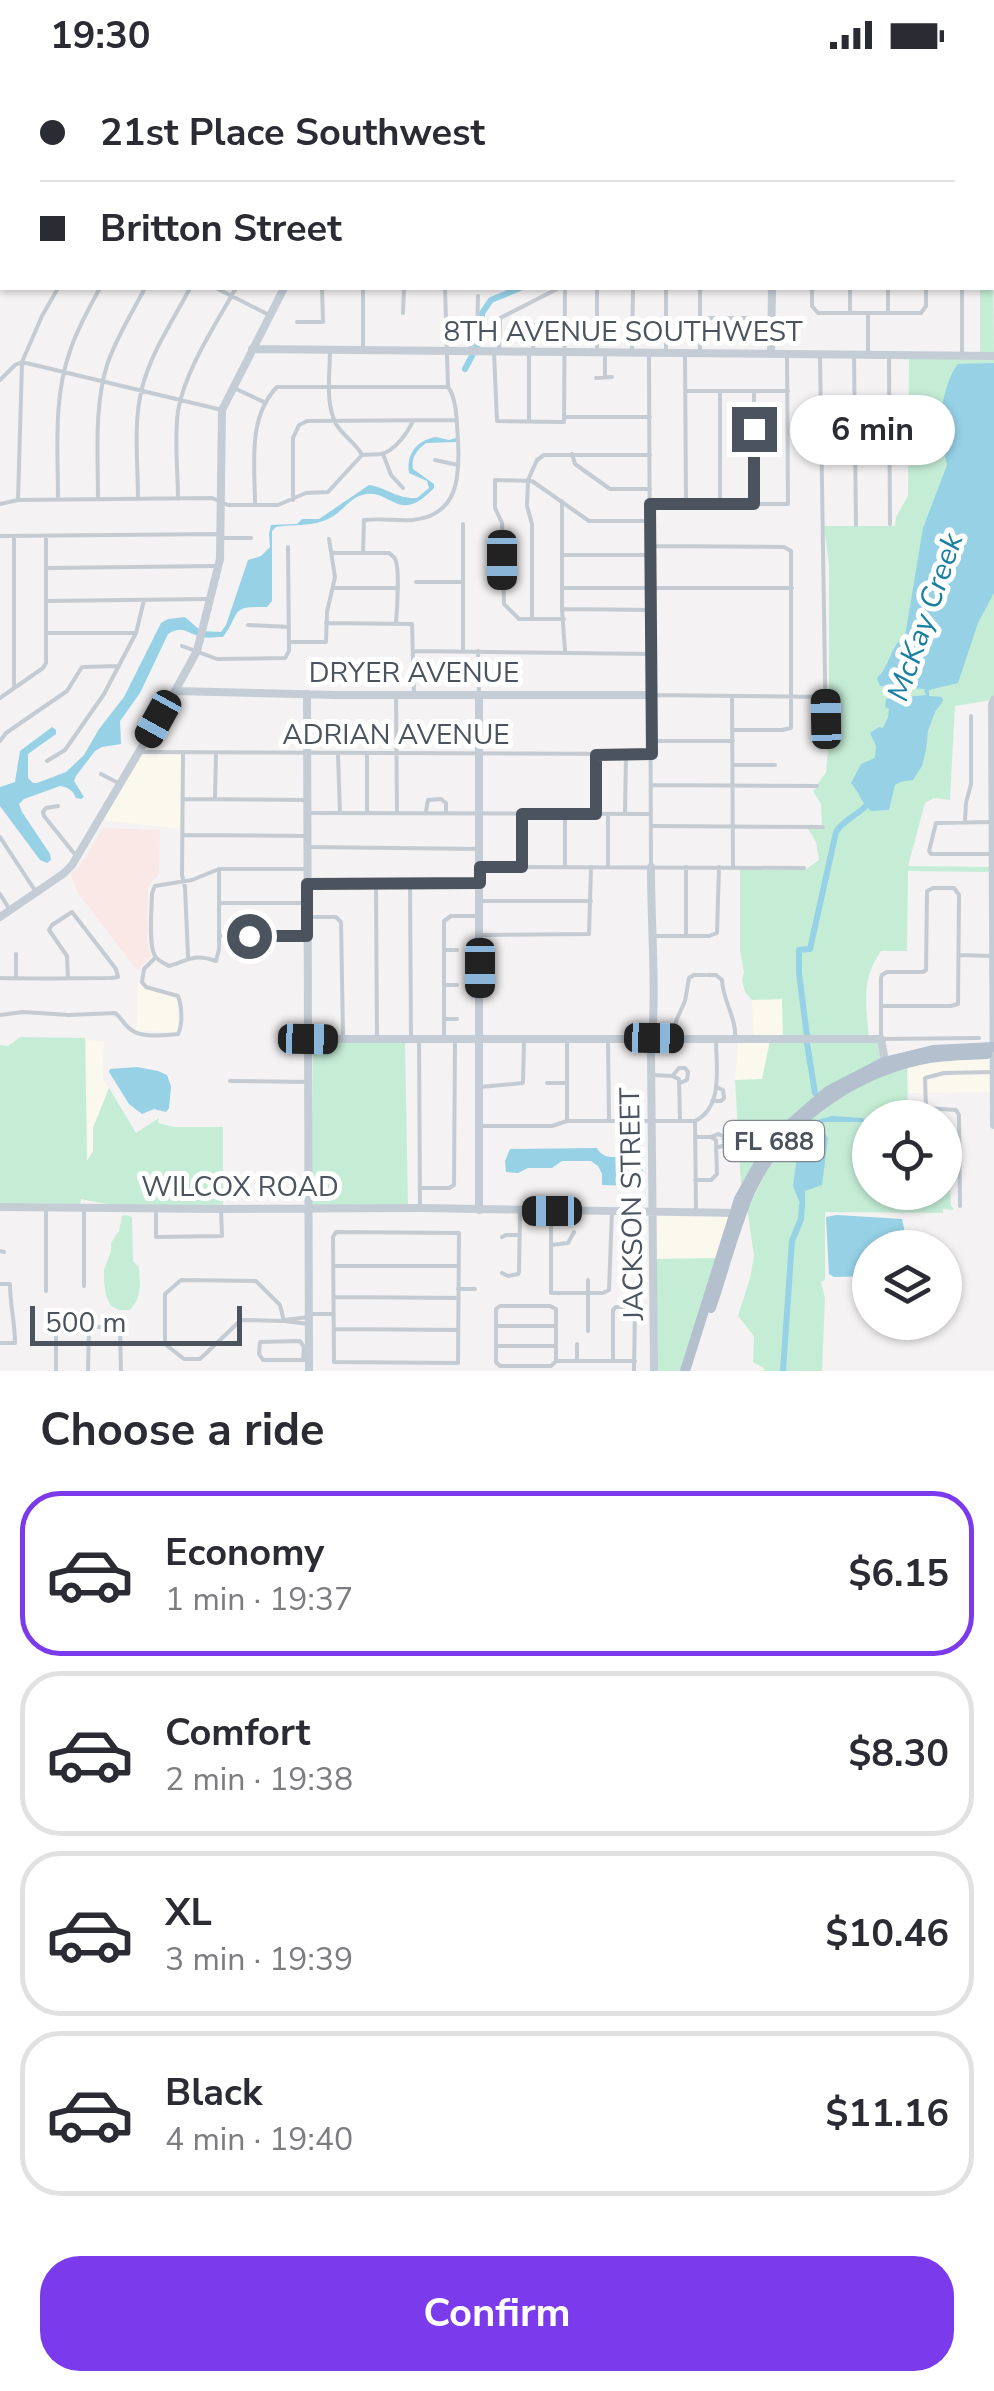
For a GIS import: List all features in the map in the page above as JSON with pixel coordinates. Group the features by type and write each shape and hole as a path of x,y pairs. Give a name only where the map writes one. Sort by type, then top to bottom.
{"main road":[{"name":"FL 688","path":"688,1371 718,1263 738,1212 772,1155 800,1123 839,1093 885,1066 994,1050"},
{"name":"FL 688","path":"688,1371 713,1304 738,1212"},
{"path":"713,1304 710,1302 718,1263"}],"street":[{"path":"18,500 22,362 57,290"},
{"path":"58,499 58,411 64,372 73,342 99,290"},
{"path":"98,499 98,416 103,382 116,343 144,290"},
{"path":"138,498 141,391 189,290"},
{"path":"220,290 270,315"},
{"path":"178,499 181,400 190,374 235,290"},
{"path":"0,916 63,874 77,857 197,651 219,566 222,410 283,290"},
{"path":"297,322 323,322 322,290"},
{"path":"363,290 363,350"},
{"path":"404,290 404,313"},
{"path":"364,553 366,518 423,518 441,510 451,499 458,478 455,398 448,388 445,290"},
{"path":"558,290 500,318 496,419 564,422 562,290"},
{"path":"598,290 605,377"},
{"path":"632,353 633,290"},
{"path":"666,290 666,354"},
{"path":"700,290 700,354"},
{"path":"771,354 772,290"},
{"path":"812,290 812,306 818,313 868,314 924,311 926,290"},
{"path":"850,290 850,312"},
{"path":"888,290 888,312"},
{"path":"962,290 962,356"},
{"path":"468,352 477,337 478,296"},
{"path":"868,314 868,355"},
{"path":"700,318 771,318"},
{"path":"530,422 534,325"},
{"name":"8TH AVENUE SOUTHWEST","path":"252,349 994,356"},
{"path":"330,350 332,412 362,455"},
{"path":"649,353 651,867"},
{"path":"685,354 686,504"},
{"path":"650,504 788,504 787,354"},
{"path":"820,355 826,741"},
{"path":"854,355 856,524"},
{"path":"889,355 890,524"},
{"path":"22,362 222,410"},
{"path":"0,380 22,362"},
{"path":"596,378 612,377"},
{"path":"232,387 266,403"},
{"path":"255,505 256,426 277,387 448,388"},
{"path":"686,391 788,391"},
{"path":"720,392 720,504"},
{"path":"754,392 754,504"},
{"path":"564,417 650,417"},
{"path":"293,500 293,438 296,428 307,422 455,420"},
{"path":"0,504 18,500 212,498 221,502 278,505 306,494 328,492 362,455 391,450 413,421"},
{"path":"821,444 890,444"},
{"path":"382,454 403,488"},
{"path":"532,618 532,524 527,506 528,480 536,460 544,454 650,456"},
{"path":"572,454 575,464 610,489 650,489"},
{"path":"435,460 458,465"},
{"path":"564,619 519,618 504,604 502,523 495,508 496,480 528,480 590,521 650,521"},
{"path":"451,499 459,505"},
{"path":"562,502 566,652"},
{"path":"463,524 463,652"},
{"path":"0,536 250,538"},
{"path":"14,536 14,688"},
{"path":"0,698 43,668 47,656 46,536"},
{"path":"289,642 326,642 335,566 329,539"},
{"path":"650,546 789,548 792,554 791,728 732,730"},
{"path":"182,646 216,659 281,660 288,655 288,547"},
{"path":"332,554 394,556 396,623"},
{"path":"562,554 651,555"},
{"path":"46,568 219,566"},
{"path":"416,582 462,582"},
{"path":"334,588 397,588"},
{"path":"562,588 792,588"},
{"path":"47,601 212,599"},
{"path":"47,761 65,750 104,694 136,633 144,600"},
{"path":"562,609 651,610"},
{"path":"326,623 412,624 414,695"},
{"path":"248,625 289,627"},
{"path":"47,633 136,633"},
{"path":"414,652 652,654"},
{"path":"478,652 480,1210"},
{"path":"0,741 66,691 82,668 120,666"},
{"name":"DRYER AVENUE","path":"176,692 652,695"},
{"path":"307,694 307,1364"},
{"path":"396,695 397,813"},
{"path":"652,695 826,697"},
{"path":"732,696 733,867"},
{"path":"994,700 994,1125"},
{"path":"966,821 971,784 971,716"},
{"path":"652,740 732,741"},
{"name":"ADRIAN AVENUE","path":"139,752 652,754"},
{"path":"183,753 183,881 188,958"},
{"path":"215,800 216,753"},
{"path":"338,754 340,813"},
{"path":"367,754 368,813"},
{"path":"596,755 596,814"},
{"path":"626,755 626,814"},
{"path":"733,765 776,765"},
{"path":"101,774 120,784"},
{"path":"652,785 817,786"},
{"path":"182,799 307,800"},
{"path":"426,813 430,799 444,800 446,813"},
{"path":"58,806 46,808 44,816 77,857"},
{"path":"307,812 651,814"},
{"path":"522,814 522,867"},
{"path":"565,814 565,867"},
{"path":"608,814 608,867"},
{"path":"993,854 930,854 936,823 994,822"},
{"path":"651,826 823,827"},
{"path":"182,836 307,836"},
{"path":"0,837 36,892"},
{"path":"307,847 480,849"},
{"path":"480,867 804,868"},
{"path":"480,935 590,934 591,867"},
{"name":"JACKSON STREET","path":"651,867 655,960 654,1371"},
{"path":"686,867 686,936"},
{"path":"652,936 717,933 719,868"},
{"path":"219,869 220,949 216,961 202,956 170,966 156,958 152,948 152,892 158,884 183,881 219,869 307,869"},
{"path":"307,884 480,883"},
{"path":"376,884 377,1039"},
{"path":"410,884 420,1208"},
{"path":"881,1006 954,1006 959,999 956,889 930,889 927,895 923,972 882,974 881,1006 880,1039 885,1066"},
{"path":"0,894 10,910"},
{"path":"480,901 591,901"},
{"path":"220,902 308,903"},
{"path":"0,978 68,978 118,977 72,912 49,930 67,956 68,978"},
{"path":"420,1188 454,1185 449,1038 444,1020 445,919 480,916"},
{"path":"308,917 336,917 342,922 343,1039"},
{"path":"220,936 307,936"},
{"path":"444,950 458,950"},
{"path":"16,954 16,978"},
{"path":"959,956 994,956"},
{"path":"0,1016 23,1012 114,1013 136,1033 178,1034 178,996 146,987 142,982 144,969 156,958"},
{"path":"674,1038 688,978 716,975 722,980 724,999 735,1023 735,1039"},
{"path":"444,985 457,984"},
{"path":"444,1020 458,1020"},
{"path":"480,1086 523,1083 524,1038"},
{"path":"567,1038 568,1121"},
{"path":"608,1038 609,1121"},
{"path":"308,1039 979,1038"},
{"path":"480,1126 694,1120 704,1114 712,1101 716,1086 716,1039"},
{"path":"673,1076 676,1068 686,1070 688,1078 680,1083"},
{"path":"926,1100 925,1078 944,1073 993,1072"},
{"path":"652,1075 677,1077 680,1120"},
{"path":"230,1082 308,1082"},
{"path":"547,1083 567,1083"},
{"path":"694,1120 696,1211"},
{"path":"694,1136 712,1138 717,1147 716,1177 695,1180"},
{"name":"WILCOX ROAD","path":"0,1207 738,1212"},
{"path":"46,1207 46,1290"},
{"path":"84,1208 84,1286"},
{"path":"156,1209 156,1236 222,1236 221,1209"},
{"path":"502,1272 508,1276 520,1272 520,1211"},
{"path":"552,1211 551,1294 606,1292 610,1287 612,1211"},
{"path":"459,1232 459,1266 458,1362 334,1362 334,1234 459,1232"},
{"path":"551,1245 566,1244 574,1232"},
{"path":"502,1238 520,1235"},
{"path":"334,1266 459,1266"},
{"path":"284,1321 280,1304 256,1281 181,1280 165,1294 165,1344 190,1361 200,1359 241,1320 284,1321 334,1314"},
{"path":"588,1280 588,1331"},
{"path":"0,1284 10,1284 11,1313 16,1321 15,1343 0,1343"},
{"path":"458,1289 475,1289"},
{"path":"334,1297 458,1298"},
{"path":"614,1361 613,1310 634,1307 634,1371"},
{"path":"556,1361 556,1308 496,1309 496,1362 500,1366 550,1366 556,1361 635,1362"},
{"path":"496,1326 556,1326"},
{"path":"56,1371 57,1329 62,1327 120,1330 121,1371"},
{"path":"88,1371 89,1327"},
{"path":"334,1329 458,1330"},
{"path":"300,1341 307,1364 263,1360 260,1342 300,1341"},
{"path":"576,1344 576,1361"},
{"path":"496,1346 556,1346"}],"shaded area":[{"path":"140,753 182,754 181,829 102,820"},
{"path":"103,828 160,830 159,874 148,889 147,941 151,956 137,970 78,893 70,874 79,867"},
{"path":"138,982 146,989 177,997 177,1032 136,1031"},
{"path":"752,999 782,999 783,1037 753,1037"},
{"path":"86,1040 104,1041 103,1079 109,1088 93,1128 93,1151 88,1161"},
{"path":"738,1040 770,1042 762,1079 735,1080"},
{"path":"944,1058 992,1059 991,1070 933,1073 924,1078 923,1093 909,1093 909,1064"},
{"path":"958,1074 991,1074 992,1092 926,1093 926,1080"},
{"path":"657,1213 729,1215 717,1258 656,1259"}],"green space":[{"path":"980,290 993,290 994,352 980,352"},
{"path":"909,358 994,358 994,697 955,706 950,800 934,798 925,803 908,866 991,867 990,872 908,871 907,951 881,951 870,971 866,993 869,1038 783,1037 782,999 752,1000 745,992 740,951 740,870 805,870 819,860 816,842 808,829 825,828 821,804 813,791 826,772 829,740 829,565 824,526 895,526 908,496"},
{"path":"20,1037 85,1038 87,1161 93,1151 93,1128 109,1088 136,1133 159,1118 158,1123 174,1127 223,1127 223,1207 132,1206 81,1199 80,1204 0,1203 0,1045 8,1046"},
{"path":"313,1041 405,1041 408,1206 311,1206"},
{"path":"770,1041 879,1041 882,1059 773,1136 741,1185 735,1080 762,1079"},
{"path":"907,1068 908,1100 852,1100 852,1210 943,1213 825,1212 822,1371 764,1371 753,1362 754,1336 738,1316 754,1256 747,1207 792,1138 834,1102"},
{"path":"122,1216 132,1217 133,1261 139,1267 140,1287 130,1310 119,1310 111,1306 106,1296 104,1270 111,1243"},
{"path":"717,1258 682,1371 656,1371 656,1259"}],"water":[{"path":"994,363 994,593 978,623 958,683 929,690 929,696 942,697 943,701 928,731 922,766 913,780 895,785 889,810 871,811 851,783 861,764 875,758 876,746 870,733 883,728 889,709 885,707 886,699 926,695 924,689 880,686 877,678 905,636 923,528 947,465 934,443 946,390 958,364"},
{"path":"436,437 456,438 456,442 426,443 415,454 413,469 434,484 421,499 403,505 372,494 362,495 324,521 276,527 272,531 272,601 267,607 241,609 223,637 201,637 180,630 168,634 140,693 120,721 121,744 95,751 76,776 74,781 84,797 76,798 70,789 60,786 19,804 50,854 47,863 40,860 0,806 0,787 15,782 20,751 52,727 56,734 28,754 28,778 37,783 66,772 84,755 124,697 161,623 185,617 201,631 221,632 248,560 261,556 270,547 271,525 319,519 369,485 417,498 429,488 427,481 409,473 409,460 418,445"},
{"path":"137,1067 167,1075 171,1086 166,1112 154,1109 142,1114 129,1104 109,1072"},
{"path":"852,1117 852,1122 817,1125 817,1132 828,1138 822,1185 805,1191 803,1211 793,1186 800,1136 817,1120"},
{"path":"631,1144 643,1146 641,1186 602,1185 602,1174 591,1161 562,1161 552,1168 506,1172 510,1149 597,1148 614,1157 628,1156"},
{"path":"826,1217 902,1219 904,1230 852,1230 852,1276 834,1277 829,1274"}],"waterway":[{"name":"McKay Creek","path":"465,369 482,337 482,313 491,300 515,290"},
{"name":"McKay Creek","path":"807,1036 799,950 810,949 836,832 870,801"},
{"name":"McKay Creek","path":"807,1043 815,1093"},
{"name":"McKay Creek","path":"783,1371 792,1241 802,1205"}],"route":[{"path":"249,936 307,936 307,884 480,883 480,867 522,867 522,814 596,814 596,755 652,754 650,504 754,504 754,429"}]}
